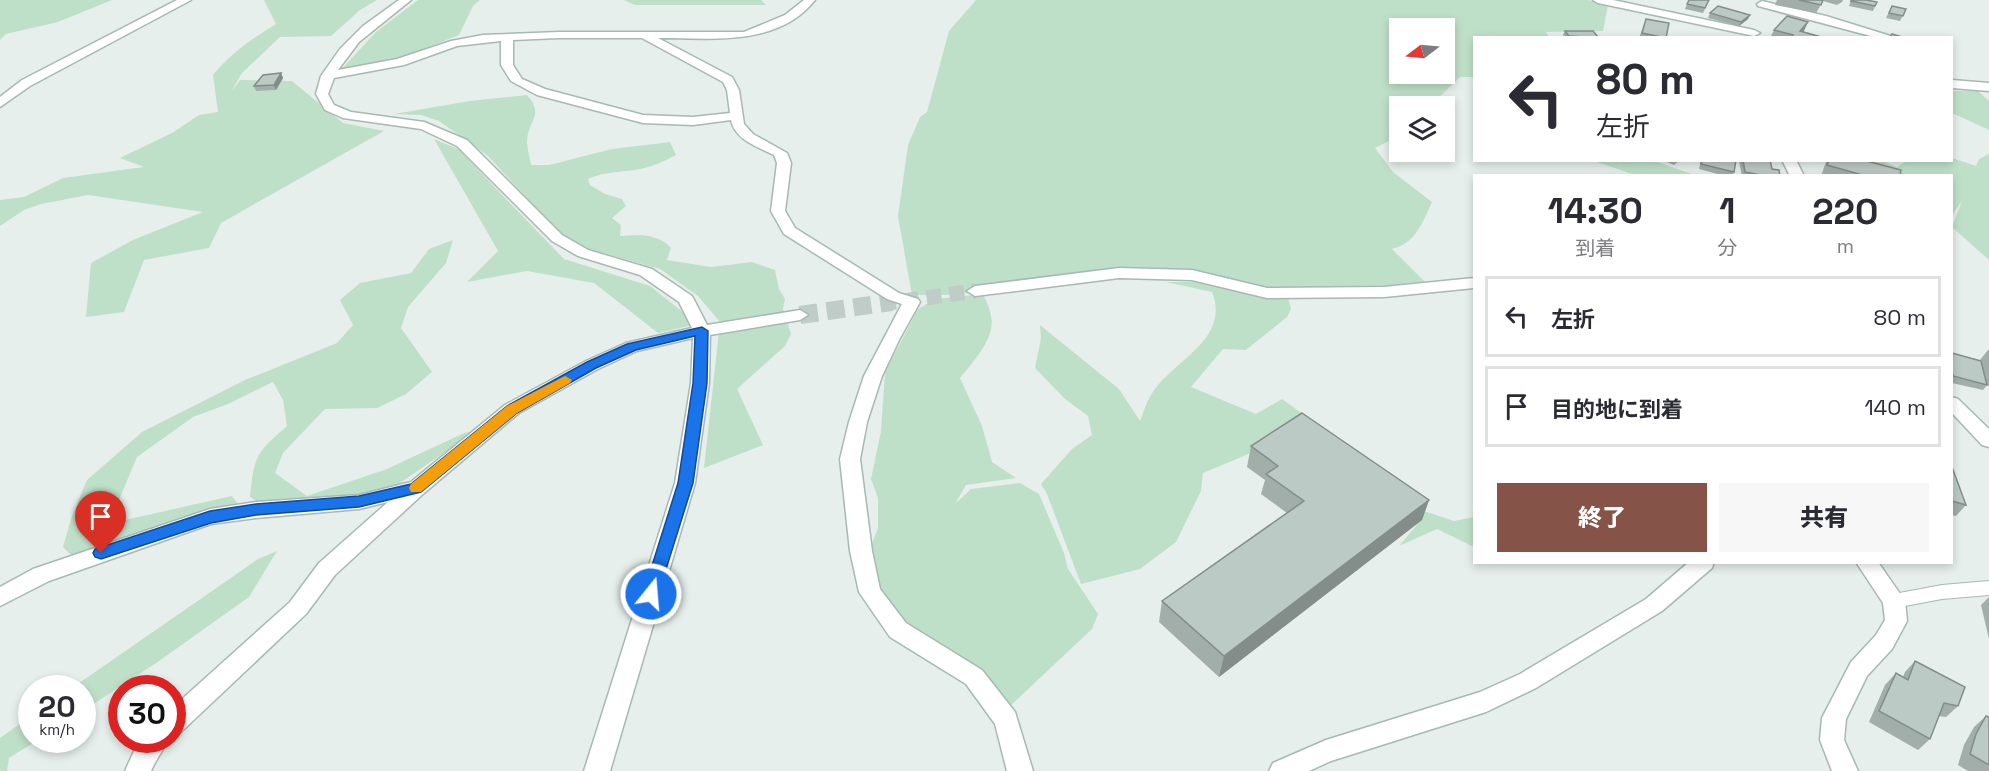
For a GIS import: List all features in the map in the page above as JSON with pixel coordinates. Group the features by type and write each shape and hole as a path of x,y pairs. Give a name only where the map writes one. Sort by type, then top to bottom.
{"street":[{"path":"0,103 26,83 147,18 186,0"},
{"path":"406,0 381,17 349,47 327,76 322,94 329,107 348,115 424,126 462,143 557,238 583,253 646,272 686,299 702,331 700,383 686,483 597,771"},
{"path":"327,76 400,62 455,43 507,36 745,35 762,30 800,11 810,0"},
{"path":"1598,0 1758,18 1822,18 1885,36"},
{"path":"644,35 728,80 733,90 735,116 738,124 748,137 780,153 784,163 778,211 789,231 892,296 912,302 873,376 858,422 850,459 861,551 870,592 898,630 974,677 1006,720 1020,771"},
{"path":"507,36 507,65 517,81 541,92 644,119 693,121 735,116"},
{"path":"1953,74 1975,85"},
{"path":"1953,84 1989,87"},
{"path":"975,291 1119,273 1192,275 1267,293 1384,292 1473,283"},
{"path":"186,711 298,608 327,569 416,489 512,409 632,347 702,331 800,315"},
{"path":"1953,404 1989,440"},
{"path":"0,597 41,575 210,517 256,510 359,502 416,489"},
{"path":"1292,769 1326,752 1486,700 1528,681 1654,605 1702,564"},
{"path":"1845,771 1832,740 1834,718 1859,669 1884,642 1896,621 1894,601 1867,564"},
{"path":"138,771 146,753"}],"lane":[{"path":"1894,601 1942,592 1989,588"}],"green space":[{"path":"0,0 112,0 58,22 6,34 0,40"},
{"path":"264,0 377,0 360,10 331,36 280,37 242,73 231,92 240,80 292,81 343,123 384,131 221,223 209,248 144,260 124,312 86,317 91,263 133,240 203,212 88,195 41,204 24,210 0,226 0,200 24,197 63,178 144,167 120,158 172,133 199,115 218,112 213,75 242,47 276,24"},
{"path":"418,0 480,0 473,6 459,35 393,61 337,74 376,32"},
{"path":"624,0 761,0 766,5 635,5"},
{"path":"976,0 1588,0 1608,5 1603,31 1546,32 1548,36 1473,36 1473,77 1460,77 1455,82 1455,18 1389,18 1389,84 1453,84 1440,96 1389,96 1389,141 1375,148 1393,172 1432,202 1412,237 1392,249 1429,286 1247,292 1288,298 1291,309 1287,317 1246,350 1223,349 1191,387 1256,414 1282,399 1318,425 1203,473 1201,491 1176,542 1140,569 1081,584 1047,494 1041,484 1072,449 1092,435 1088,416 1065,399 1035,368 1041,338 1040,325 1119,389 1140,421 1149,398 1160,383 1207,337 1216,309 1212,292 1166,282 1203,282 1138,270 1061,285 946,295 912,295 898,216 908,145 920,117 927,112 949,31"},
{"path":"1953,91 1978,91 1989,101 1989,130 1953,113"},
{"path":"527,95 535,108 527,141 531,165 549,165 612,149 670,142 676,155 666,160 645,168 588,179 590,185 605,194 622,199 626,206 612,218 621,225 620,236 641,235 654,237 666,243 671,248 667,260 711,267 752,262 775,270 779,289 785,299 783,309 791,334 785,346 737,389 763,445 704,468 720,322 698,296 660,269 589,249 560,234 487,155 439,121 421,115 394,114 470,101"},
{"path":"434,139 458,149 564,259 650,286 698,324 658,333 594,283 527,271 467,282 498,251"},
{"path":"1989,154 1989,260 1953,228 1962,201 1953,214 1953,174 1880,174 1849,162 1884,162 1897,167 1904,162 1953,162 1953,158 1976,166 1979,159"},
{"path":"1597,162 1658,162 1691,174 1632,174"},
{"path":"453,240 446,263 408,307 401,328 432,372 406,394 377,408 325,409 283,453 275,473 307,496 387,469 464,433 476,431 397,485 364,495 269,509 250,497 253,472 258,456 287,426 283,400 273,382 228,404 193,417 137,457 119,500 116,522 232,496 240,507 71,555 63,547 72,516 87,480 142,432 245,380 337,343 353,325 340,300 360,283 411,273 429,249"},
{"path":"983,294 992,324 990,333 977,357 960,378 982,426 992,462 1016,478 966,485 955,504 971,489 1020,483 1039,494 1064,553 1068,569 1098,614 1092,629 1008,708 981,669 909,627 891,606 876,582 870,549 878,528 878,498 871,479 881,431 885,372 918,309 934,300"},
{"path":"1424,511 1454,521 1473,517 1473,547 1437,529 1399,546 1421,520"},
{"path":"277,551 249,597 138,675 108,675 108,695 96,702 96,675 91,675 258,559"},
{"path":"18,725 18,752 9,758 7,771 0,771 0,738"}],"building":[{"path":"1689,0 1709,0 1705,8 1687,4"},
{"path":"1799,0 1823,0 1821,5"},
{"path":"1852,0 1866,0 1877,2 1875,6"},
{"path":"1718,6 1750,15 1741,22 1710,13"},
{"path":"1892,6 1906,9 1903,16 1889,13"},
{"path":"1787,16 1808,22 1800,31 1818,36 1792,36 1774,30"},
{"path":"1646,19 1669,23 1666,36 1642,33"},
{"path":"1565,31 1593,31 1597,36 1569,36"},
{"path":"281,73 274,85 254,86 263,75"},
{"path":"1702,162 1736,162 1734,172 1701,164"},
{"path":"1743,162 1770,162 1772,169 1779,170 1780,174 1756,174 1745,172"},
{"path":"1828,162 1871,162 1901,170 1900,174 1859,174 1827,165"},
{"path":"1953,353 1981,361 1987,385 1953,376"},
{"path":"1302,413 1429,500 1224,656 1162,601 1304,501 1266,474 1278,466 1251,446"},
{"path":"1953,470 1966,505 1953,501"},
{"path":"1915,661 1965,687 1958,706 1944,703 1930,739 1879,711 1896,673 1908,680"},
{"path":"1986,716 1989,717 1989,765 1970,754 1976,734"}],"tunnel":[{"path":"881,304 975,291"},
{"path":"800,315 892,302"}],"slow traffic":[{"path":"416,488 512,409 565,380"}],"route":[{"path":"101,553 210,517 256,510 359,502 416,489 512,409 592,365 632,347 702,331 700,383 686,483 651,594"}]}
